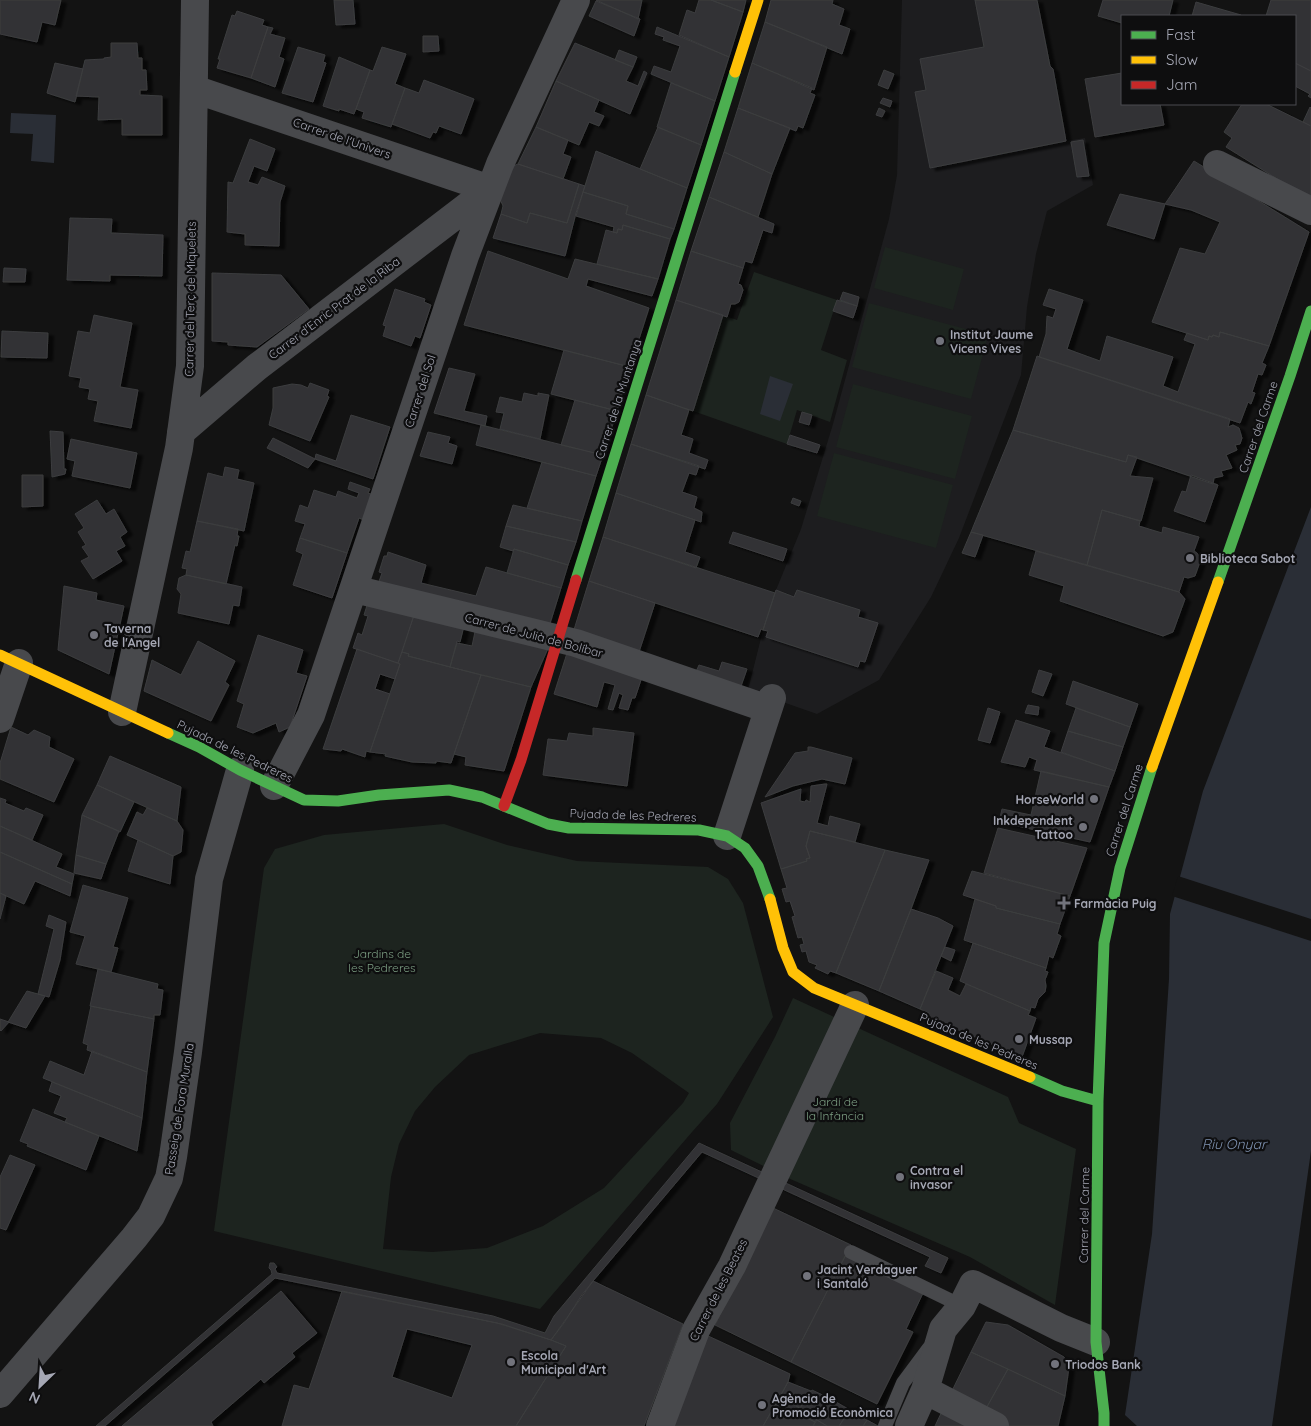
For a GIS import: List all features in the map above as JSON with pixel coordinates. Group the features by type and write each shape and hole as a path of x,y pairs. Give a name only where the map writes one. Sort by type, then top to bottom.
{"street":[{"name":"Carrer del Terç de Miquelets","path":"122,712 179,448 190,366 195,0"},
{"name":"Carrer del Sol","path":"274,786 311,715 465,256 490,189 576,0"},
{"name":"Carrer de la Muntanya","path":"504,806 521,760 758,0"},
{"name":"Carrer de l'Univers","path":"194,89 490,189"},
{"path":"1217,164 1311,211"},
{"name":"Carrer d'Enric Prat de la Riba","path":"181,432 256,367 490,189"},
{"name":"Carrer del Carme","path":"1107,1422 1096,1342 1098,1101 1104,943 1120,868 1156,755 1190,664 1311,311"},
{"name":"Carrer de Julià de Bolíbar","path":"354,589 576,643 770,704 727,836"},
{"path":"0,719 9,659"},
{"name":"Pujada de les Pedreres","path":"9,659 198,747 240,770 307,801 338,801 449,790 482,797 548,824 569,828 699,830 727,836 745,848 758,866 768,892 783,948 793,972 814,988 1046,1084 1098,1101"},
{"name":"Passeig de Fora Muralla","path":"0,1394 151,1216 169,1178 188,1052 209,879 240,770"},
{"name":"Carrer de les Beates","path":"660,1426 696,1330 732,1266 855,1005"},
{"path":"909,1426 925,1390 943,1329 962,1306 973,1284 1061,1328 1096,1342"},
{"path":"925,1390 995,1426"}],"lane":[{"path":"851,1252 962,1306"},
{"path":"885,1426 903,1383 943,1329"}],"shaded area":[{"name":"Institut Jaume Vicens Vives","path":"902,0 1037,0 1050,66 1053,69 1066,141 1085,138 1093,185 1047,211 1036,254 1027,307 1021,375 959,538 931,597 879,680 817,714 748,690 763,630 776,590 801,529 833,424 889,219 897,175"}],"green space":[{"path":"885,247 964,269 953,310 874,288"},
{"path":"754,272 837,300 821,350 847,360 830,422 797,410 787,444 693,411 723,315 737,320"},
{"path":"869,303 988,335 971,399 852,367"},
{"path":"853,384 972,416 955,479 836,447"},
{"path":"834,453 953,485 936,548 817,516"},
{"name":"Jardins de les Pedreres","path":"444,824 507,845 577,861 708,867 728,879 743,903 773,1017 717,1104 540,1309 214,1231 264,868 275,849 324,835","holes":["540,1033 601,1038 632,1053 689,1093 683,1103 604,1188 543,1226 487,1248 432,1252 383,1249 391,1177 399,1144 415,1111 435,1087 469,1055"]},
{"name":"Jardí de la Infància","path":"793,998 1008,1097 1019,1123 1076,1149 1055,1305 970,1257 788,1178 731,1150 730,1123"}],"water":[{"path":"11,113 56,115 54,163 31,161 33,134 10,133"},
{"path":"770,376 793,384 780,421 760,414"},
{"name":"Riu Onyar","path":"1311,507 1311,1151 1272,1426 1137,1426 1125,1415 1152,1234 1169,979 1170,914 1203,791"}],"pier":[{"path":"1178,876 1311,919 1311,941 1172,896"}],"building":[{"path":"0,0 61,0 55,25 42,22 37,42 0,34"},
{"path":"334,0 353,0 355,24 336,25"},
{"path":"596,0 642,0 638,19"},
{"path":"699,0 711,0 743,12 729,57 679,35 687,10 695,13"},
{"path":"711,0 746,0 743,12"},
{"path":"771,0 833,0 832,4 844,9 839,25 850,29 842,54 765,22"},
{"path":"975,0 1037,0 1050,66 1053,69 1066,141 930,168 915,92 926,90 920,59 984,47"},
{"path":"1103,0 1173,0 1169,15 1121,15 1121,23 1098,16"},
{"path":"1271,0 1311,0 1311,71 1296,64 1296,15 1266,15"},
{"path":"596,1 640,19 634,36 589,16"},
{"path":"1196,2 1241,15 1192,15"},
{"path":"237,11 264,20 262,25 268,27 251,78 217,68 232,15 235,16"},
{"path":"765,22 827,47 814,90 752,63"},
{"path":"268,27 273,28 270,34 285,38 279,57 284,59 275,87 251,78"},
{"path":"657,27 729,57 715,101 651,74 654,66 671,72 680,46 663,40 664,37 655,34"},
{"path":"423,36 438,36 439,51 423,52"},
{"path":"111,43 137,43 138,58 142,58 142,70 146,70 147,90 140,90 140,95 162,96 162,135 122,135 122,119 98,120 99,97 76,96 85,60 111,57"},
{"path":"575,43 633,67 626,81 638,86 644,71 647,73 630,114 556,81"},
{"path":"298,47 325,55 323,62 326,63 313,102 282,93"},
{"path":"382,47 406,54 395,84 405,88 391,127 362,118 364,112 356,109 370,70 373,71"},
{"path":"619,50 637,57 633,67 615,60"},
{"path":"339,57 370,70 354,114 323,106"},
{"path":"55,63 83,69 75,102 47,93"},
{"path":"752,63 812,88 810,93 815,95 803,128 798,126 796,131 738,108"},
{"path":"1296,64 1311,71 1311,98 1308,96 1310,94 1296,87"},
{"path":"884,70 894,74 888,89 878,85"},
{"path":"1121,73 1121,105 1160,105 1164,125 1095,137 1085,79"},
{"path":"424,80 474,99 461,134 439,126 436,133 433,132 430,138 392,124 405,88 419,93"},
{"path":"556,81 599,100 594,112 604,116 599,126 589,122 579,145 536,127"},
{"path":"671,83 715,101 701,145 657,127"},
{"path":"883,98 892,101 890,107 880,103"},
{"path":"1241,105 1268,105 1311,126 1311,200 1226,147 1232,138 1224,132"},
{"path":"738,108 790,128 772,174 724,152"},
{"path":"879,108 885,111 882,117 876,115"},
{"path":"1311,108 1311,126 1303,122"},
{"path":"536,127 568,140 563,154 571,157 563,179 518,164"},
{"path":"658,127 701,145 687,188 640,169"},
{"path":"250,139 275,149 267,171 254,166 248,182 258,185 262,177 285,186 280,202 279,246 245,245 245,234 227,232 228,182 233,183"},
{"path":"1083,140 1089,176 1077,177 1071,142"},
{"path":"596,151 687,188 674,229 626,214 628,206 583,192"},
{"path":"724,152 772,174 758,217 709,197"},
{"path":"1194,161 1309,232 1269,346 1220,332 1219,337 1209,336 1208,340 1152,322 1180,248 1205,254 1220,222 1191,210 1165,204"},
{"path":"518,164 579,184 567,223 530,213 527,223 501,214 503,206 500,199 511,167"},
{"path":"579,184 585,186 565,256 493,238 501,214 527,223 530,213 567,223"},
{"path":"583,192 628,206 626,214 674,229 670,239 623,225 622,230 618,229 617,233 613,232 614,227 576,216"},
{"path":"1120,194 1165,204 1154,239 1107,225"},
{"path":"709,197 774,224 772,233 763,230 752,263 745,261 743,268 691,251"},
{"path":"70,218 112,219 111,233 163,235 162,276 110,275 110,281 67,280"},
{"path":"623,225 670,239 658,279 597,264 606,230 617,233 618,229 622,230"},
{"path":"488,251 568,279 575,259 658,279 652,296 588,279 586,286 649,308 630,367 464,325"},
{"path":"691,251 743,268 738,284 741,285 743,290 739,302 731,304 727,317 676,300"},
{"path":"4,268 26,269 25,282 3,282"},
{"path":"212,273 281,275 309,309 257,347 228,345 228,342 212,341"},
{"path":"395,289 425,299 424,302 431,305 420,338 415,336 411,346 383,336 386,326 383,325"},
{"path":"1049,289 1083,300 1067,349 1100,361 1107,336 1173,357 1163,386 1178,392 1195,344 1184,340 1187,333 1208,340 1209,336 1219,337 1220,332 1269,346 1262,363 1266,365 1262,375 1258,374 1252,392 1255,393 1251,404 1248,402 1240,423 1039,357 1046,334 1047,316 1053,318 1056,309 1043,305"},
{"path":"843,292 859,297 857,306 840,300"},
{"path":"676,300 723,315 693,411 646,395"},
{"path":"837,300 857,306 853,318 833,311"},
{"path":"94,315 132,323 120,387 138,390 131,428 94,421 98,401 88,399 90,389 79,387 81,378 69,376 78,331 90,333"},
{"path":"2,331 48,333 47,358 1,357"},
{"path":"564,350 630,367 617,411 551,394"},
{"path":"1037,356 1230,419 1228,427 1233,425 1239,428 1242,438 1240,444 1235,445 1237,450 1226,455 1232,468 1221,471 1223,476 1214,478 1213,484 1128,455 1126,462 1013,430"},
{"path":"449,368 475,374 464,411 487,416 485,426 434,413"},
{"path":"310,383 329,390 327,396 329,397 310,441 269,425 273,408 273,388 292,384 308,388"},
{"path":"524,393 538,396 538,393 549,395 540,439 500,429 504,413 496,412 500,397 522,402"},
{"path":"646,395 689,410 681,435 693,439 689,453 708,460 705,469 631,444"},
{"path":"575,400 617,411 603,455 561,445"},
{"path":"802,412 812,415 809,425 799,422"},
{"path":"351,415 390,427 373,479 315,459 316,454 336,461"},
{"path":"481,425 603,455 596,476 476,445"},
{"path":"1013,430 1126,462 1128,455 1137,457 1130,476 1153,478 1141,521 1102,510 1087,565 971,532"},
{"path":"50,431 63,432 64,469 66,469 65,474 52,477"},
{"path":"428,432 450,437 448,443 457,446 452,464 420,456"},
{"path":"790,435 820,445 817,453 787,444"},
{"path":"273,438 315,459 308,468 267,448"},
{"path":"71,439 137,453 130,488 72,476 75,461 67,459"},
{"path":"631,444 699,466 696,475 689,473 682,492 697,497 694,508 702,512 701,522 616,493"},
{"path":"542,462 596,476 582,521 527,508"},
{"path":"225,467 239,470 237,479 254,483 244,531 197,521 208,473 223,477"},
{"path":"22,475 43,475 43,506 22,507"},
{"path":"1191,475 1218,485 1205,522 1174,511 1182,491 1186,492"},
{"path":"350,482 370,489 368,493 373,495 364,520 359,518 347,553 300,538 305,524 295,521 300,505 308,508 314,490 336,497 338,491 357,498 359,493 348,489"},
{"path":"616,493 695,520 685,552 700,557 696,568 603,537"},
{"path":"793,498 801,501 799,506 791,503"},
{"path":"97,500 106,514 114,509 127,532 120,537 125,546 116,551 122,561 93,579 81,561 89,557 82,547 86,545 78,532 84,528 75,514"},
{"path":"513,505 582,521 576,542 506,526"},
{"path":"1102,510 1140,521 1139,526 1162,533 1163,527 1199,537 1194,551 1201,559 1195,576 1184,577 1179,592 1087,565"},
{"path":"197,521 238,529 237,546 235,545 226,584 186,575 187,569 182,568 186,551 190,552"},
{"path":"506,526 576,542 568,565 514,549 513,551 500,547"},
{"path":"733,532 787,549 783,561 729,543"},
{"path":"971,532 983,535 975,557 962,553"},
{"path":"603,537 775,593 763,630 761,629 758,637 589,581"},
{"path":"300,538 347,553 332,598 293,585 303,554 296,551"},
{"path":"514,549 568,565 561,588 507,573"},
{"path":"1036,551 1179,592 1185,599 1173,632 1163,636 1060,601 1064,586 1029,575"},
{"path":"388,552 426,565 421,583 476,596 486,567 561,588 548,630 377,587 382,573 379,572 384,556 387,556"},
{"path":"186,575 242,587 239,606 233,605 229,624 178,613 181,594 177,589 179,578"},
{"path":"589,581 655,603 638,655 573,633"},
{"path":"64,586 97,593 96,600 124,606 109,674 58,650"},
{"path":"776,590 794,597 797,590 860,610 858,617 878,623 865,662 860,661 858,667 766,637 768,631 763,630"},
{"path":"369,599 415,612 398,663 353,648 358,633 362,635 368,616 364,615"},
{"path":"415,612 465,622 460,642 457,641 450,667 408,656 409,654 402,652"},
{"path":"476,627 549,646 531,687 450,667 457,643 472,646"},
{"path":"258,635 303,650 296,673 307,676 290,727 279,732 276,723 253,733 237,727 244,704 237,701"},
{"path":"198,641 235,661 225,682 229,685 211,721 144,691 152,660 181,675"},
{"path":"357,649 400,664 395,679 380,674 375,689 390,694 370,752 366,751 365,757 342,749 341,751 323,749"},
{"path":"568,650 643,674 635,698 632,698 628,710 619,708 623,695 619,693 613,710 608,709 615,685 604,682 597,707 554,694"},
{"path":"402,652 409,654 408,656 481,675 451,763 436,761 436,763 412,762 385,756 386,754 370,752 400,664 398,663"},
{"path":"722,662 747,669 740,689 695,674 699,665 719,671"},
{"path":"1039,670 1052,674 1043,696 1032,692"},
{"path":"481,675 531,687 504,771 465,765 466,757 454,754"},
{"path":"1073,681 1138,704 1130,727 1066,704"},
{"path":"1028,705 1039,707 1038,715 1025,713"},
{"path":"988,708 1000,712 990,743 978,740"},
{"path":"1076,708 1130,727 1123,747 1068,731"},
{"path":"1016,720 1050,731 1044,747 1115,771 1109,787 1034,770 1037,760 1029,757 1025,767 1001,762"},
{"path":"11,727 28,735 34,730 50,737 49,747 74,759 54,802 0,779 0,763"},
{"path":"593,728 634,733 627,786 543,775 548,739 567,741 569,733 593,736"},
{"path":"1068,731 1123,747 1115,771 1061,752"},
{"path":"808,747 852,758 845,784 822,779 793,786 765,797 795,753 808,751"},
{"path":"110,756 181,787 177,821 97,785"},
{"path":"1041,771 1109,787 1090,842 999,822 1002,809 1031,815"},
{"path":"827,784 817,823 828,826 830,816 860,824 855,842 810,831 806,846 810,858 806,859 807,861 781,869 761,803 801,789 800,801 805,802 806,800 810,802 811,786"},
{"path":"97,785 134,802 120,832 82,815"},
{"path":"0,798 6,800 5,803 24,811 26,808 43,815 32,840 0,826"},
{"path":"147,808 177,821 183,830 181,852 173,856 127,835 137,812 143,815"},
{"path":"82,815 119,831 106,864 76,855"},
{"path":"0,826 62,854 56,867 74,874 72,884 0,852"},
{"path":"998,828 1087,848 1070,896 984,873"},
{"path":"810,831 885,850 836,973 830,971 828,974 815,968 817,965 809,962 806,951 802,952 800,945 804,944 802,937 798,938 792,917 795,916 790,901 786,902 782,889 787,888 781,869 807,861 806,859 810,858 806,846"},
{"path":"138,840 173,856 170,884 128,871"},
{"path":"885,850 929,860 879,991 836,973"},
{"path":"0,852 72,884 70,896 35,881 24,904 0,893"},
{"path":"76,855 106,864 101,879 74,873"},
{"path":"972,871 1070,896 1060,924 996,908 996,906 963,895"},
{"path":"83,885 128,898 113,947 118,948 111,972 76,964 85,936 70,932"},
{"path":"0,893 6,896 0,919"},
{"path":"975,899 996,906 996,908 1060,924 1057,934 1061,936 1053,958 1049,956 1046,968 964,940"},
{"path":"911,909 938,918 953,926 920,1009 879,991"},
{"path":"49,915 66,922 60,960 49,997 38,994 54,929 46,926"},
{"path":"973,943 1046,968 1045,971 1048,972 1045,980 1045,992 1038,999 1035,1008 1031,1007 1030,1011 960,981"},
{"path":"945,947 955,950 951,961 941,956"},
{"path":"98,969 158,984 157,989 163,990 160,1015 154,1015 154,1019 90,1006"},
{"path":"936,971 953,978 948,990 960,996 966,984 1030,1011 1028,1015 1036,1018 1022,1057 928,1017 929,1013 920,1009"},
{"path":"27,991 45,996 26,1028 8,1022"},
{"path":"91,1006 154,1019 147,1072 87,1050 88,1045 83,1043"},
{"path":"0,1019 9,1022 1,1031 0,1030"},
{"path":"92,1051 147,1072 142,1118 43,1078 50,1061 84,1075"},
{"path":"52,1082 142,1118 137,1151 65,1122 67,1118 54,1113 61,1096 49,1091"},
{"path":"33,1109 99,1136 86,1170 27,1146 28,1144 20,1141"},
{"path":"699,1143 948,1258 941,1273 925,1266 930,1257 702,1152 593,1281 551,1340 497,1323 275,1278 105,1426 96,1426 272,1274 269,1268 270,1263 274,1263 277,1267 275,1269 277,1273 493,1316 545,1333 554,1316"},
{"path":"10,1155 35,1165 6,1230 0,1228 0,1177"},
{"path":"773,1208 851,1245 791,1362 715,1325"},
{"path":"845,1256 923,1293 906,1329 913,1332 877,1404 791,1362"},
{"path":"593,1281 683,1324 644,1426 516,1426 566,1346 551,1340"},
{"path":"281,1291 317,1333 292,1353 295,1357 264,1383 261,1379 211,1422 213,1426 122,1426"},
{"name":"Escola Municipal d'Art","path":"342,1291 502,1324 566,1346 516,1426 282,1426 294,1385 309,1389","holes":["407,1329 472,1345 452,1398 392,1377"]},
{"path":"986,1322 1008,1325 1064,1357 1069,1367 1065,1396 971,1352"},
{"path":"706,1335 790,1374 788,1382 763,1426 673,1426"},
{"path":"971,1352 1008,1369 983,1414 949,1397"},
{"path":"1008,1369 1065,1396 1058,1426 1006,1426 983,1414"},
{"path":"788,1382 811,1391 800,1408 780,1397"},
{"path":"812,1390 829,1398 815,1422 797,1413"},
{"path":"780,1397 800,1408 797,1413 815,1422 813,1426 763,1426"},
{"path":"829,1398 850,1410 839,1426 827,1426 817,1420"},
{"path":"945,1405 986,1426 935,1426"},
{"path":"850,1410 867,1420 863,1426 839,1426"},
{"path":"817,1420 827,1426 813,1426"},
{"path":"867,1420 878,1426 863,1426"}],"traffic: fast":[{"path":"576,580 735,72"},
{"path":"1218,582 1311,311"},
{"path":"168,733 304,800 338,801 379,795 449,790 482,797 548,824 569,828 699,830 727,836 745,848 758,866 770,899"},
{"path":"1104,1426 1096,1342 1098,1101 1104,943 1120,868 1152,767"},
{"path":"1030,1077 1062,1091 1098,1101"}],"traffic: slow":[{"path":"735,72 758,0"},
{"path":"1152,767 1218,582"},
{"path":"0,655 168,733"},
{"path":"770,899 783,948 793,972 814,988 1030,1077"}],"traffic: jam":[{"path":"504,806 521,760 576,580"}],"place":[{"name":"Institut Jaume Vicens Vives","path":"940,341"},
{"name":"Biblioteca Sabot","path":"1190,558"},
{"name":"Taverna de l'Angel","path":"94,635"},
{"name":"HorseWorld","path":"1094,799"},
{"name":"Inkdependent Tattoo","path":"1083,827"},
{"name":"Farmàcia Puig","path":"1064,903"},
{"name":"Mussap","path":"1019,1039"},
{"name":"Contra el invasor","path":"900,1177"},
{"name":"Jacint Verdaguer i Santaló","path":"807,1276"},
{"name":"Escola Municipal d'Art","path":"511,1362"},
{"name":"Triodos Bank","path":"1055,1364"},
{"name":"Agència de Promoció Econòmica","path":"762,1405"}]}
